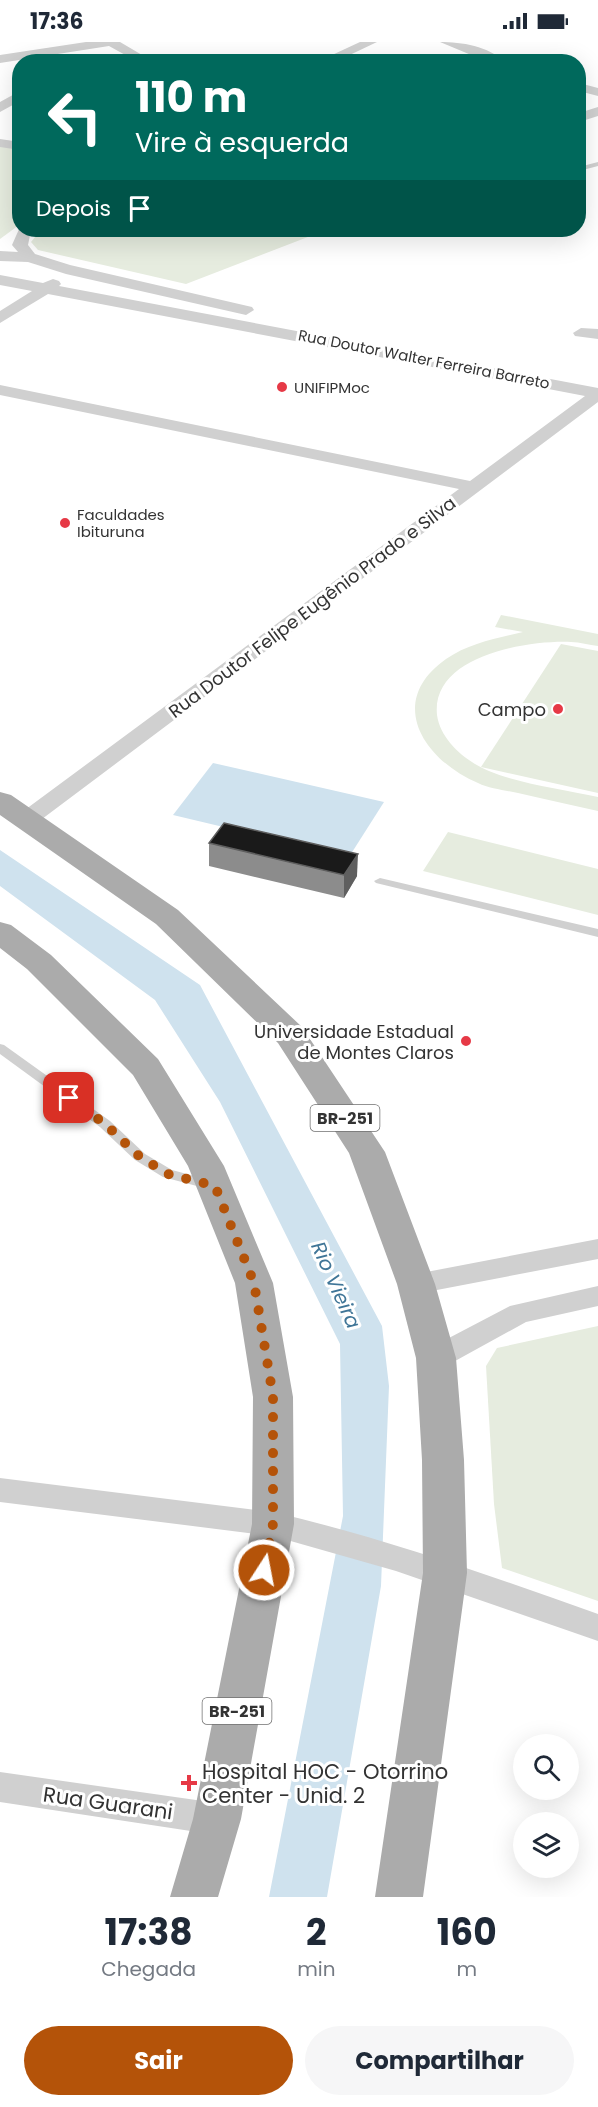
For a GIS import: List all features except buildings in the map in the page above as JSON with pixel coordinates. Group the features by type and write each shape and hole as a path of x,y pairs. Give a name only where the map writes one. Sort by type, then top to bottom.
{"main road":[{"name":"BR-251","path":"13,811 167,917 290,1035 368,1152 416,1284 436,1358 443,1460 445,1574 399,1897"},
{"name":"BR-251","path":"0,932 39,962 146,1067 206,1166 254,1283 273,1396 273,1524 217,1819 194,1897"}],"street":[{"path":"37,54 111,42 133,54"},
{"path":"343,54 372,42"},
{"path":"446,42 467,46 484,54"},
{"path":"0,60 12,71"},
{"path":"0,247 13,237"},
{"path":"21,237 20,245 30,257"},
{"path":"0,256 30,257 66,269 226,304 256,315 249,326"},
{"path":"4,315 63,278 67,273 66,269"},
{"name":"Rua Doutor Walter Ferreira Barreto","path":"0,280 598,394"},
{"path":"0,285 6,290 11,301 4,315"},
{"path":"208,318 225,311 226,304"},
{"path":"581,333 598,334"},
{"path":"0,390 474,487"},
{"name":"Rua Doutor Felipe Eugênio Prado e Silva","path":"13,811 474,487 598,394"},
{"path":"416,1284 598,1250"},
{"path":"436,1358 520,1313 598,1296"},
{"path":"0,1490 273,1524 316,1534 445,1574 598,1628"},
{"name":"Rua Guarani","path":"0,1787 217,1819"}],"lane":[{"path":"380,881 598,933"},
{"path":"0,1048 105,1124 140,1157 168,1174 215,1186"}],"shaded area":[{"path":"0,146 12,148 12,230 0,239"},
{"path":"35,237 308,237 186,284 38,250 31,242"},
{"path":"501,615 598,634 598,646 578,642 532,644 486,655 466,665 449,678 439,695 437,715 442,730 456,749 475,764 502,776 598,797 598,811 478,783 459,773 442,760 428,745 419,728 415,711 418,693 428,676 446,659 483,642 523,632 495,627"},
{"name":"Campo","path":"561,644 598,651 598,793 481,767"},
{"path":"448,832 598,869 598,915 423,871"},
{"path":"598,1326 598,1601 502,1568 494,1504 486,1366 497,1348"}],"water":[{"path":"213,763 384,802 349,857 173,815"},
{"name":"Rio Vieira","path":"0,850 200,985 382,1326 389,1386 381,1586 327,1897 269,1897 343,1516 340,1344 220,1102 155,1000 0,886"}],"place":[{"name":"UNIFIPMoc","path":"282,387"},
{"name":"Faculdades Ibituruna","path":"65,523"},
{"name":"Campo","path":"558,709"},
{"name":"Universidade Estadual de Montes Claros","path":"466,1041"},
{"name":"Hospital HOC - Otorrino Center - Unid. 2","path":"189,1783"}],"route":[{"path":"69,1098 105,1124 140,1157 168,1174 215,1186 254,1283 273,1396 273,1524 264,1570"}]}
